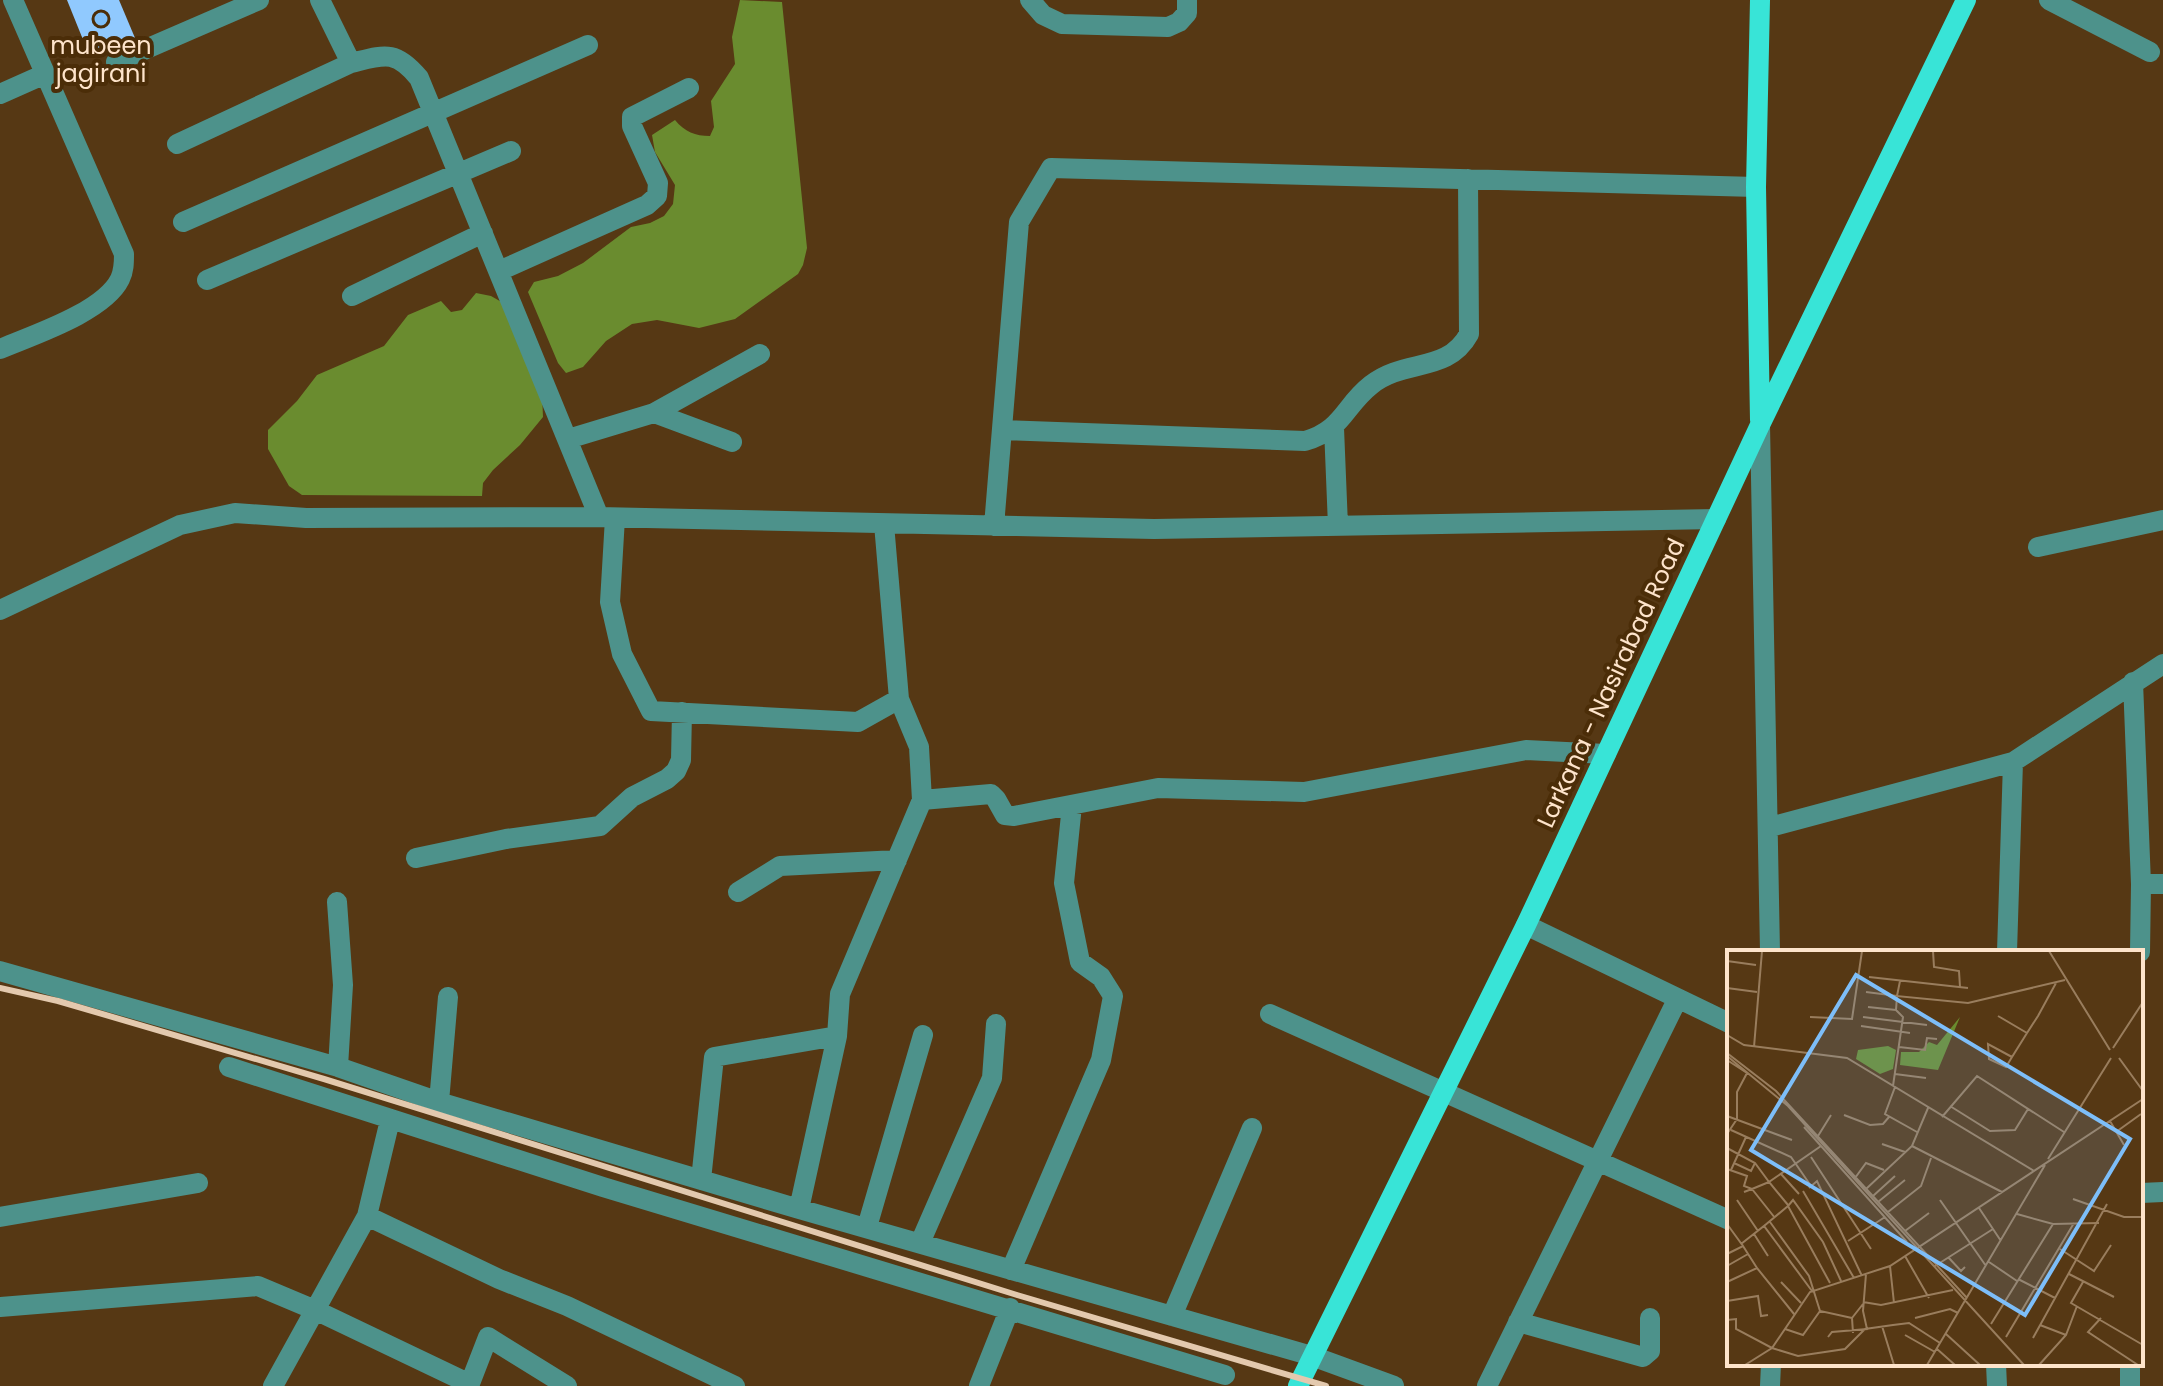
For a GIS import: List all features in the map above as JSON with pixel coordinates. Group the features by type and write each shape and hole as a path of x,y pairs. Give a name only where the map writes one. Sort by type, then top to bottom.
{"main road":[{"path":"1760,0 1756,187 1760,425"},
{"name":"Larkana - Nasirabad Road","path":"1298,1386 1526,925 1760,425 1966,0"}],"street":[{"path":"0,349 80,314 108,295 120,281 124,269 124,254 13,0"},
{"path":"116,62 259,0"},
{"path":"320,0 351,63"},
{"path":"1030,0 1043,15 1062,24 1168,27 1179,22 1187,13 1187,0"},
{"path":"2055,2 2150,52"},
{"path":"183,222 588,45"},
{"path":"177,144 351,63 387,54 406,63 419,78 568,439 607,518 610,602 622,654 651,711 858,722 899,699"},
{"path":"0,94 45,74"},
{"path":"499,271 647,205 657,196 658,183 632,126 632,117 689,88"},
{"path":"207,280 511,151"},
{"path":"994,526 1019,222 1051,168 1756,187"},
{"path":"1002,430 1305,441 1320,437 1334,428 1371,384 1400,369 1445,358 1461,349 1469,334 1468,179"},
{"path":"352,296 483,233"},
{"path":"568,439 654,413 760,354"},
{"path":"654,413 732,442"},
{"path":"1760,425 1770,950"},
{"path":"1334,428 1338,526"},
{"path":"0,610 180,525 235,513 306,518 607,518 1154,529 1716,519"},
{"path":"2038,547 2163,520"},
{"path":"799,1209 837,1036 840,994 922,800 919,747 899,699 884,524"},
{"path":"1770,827 2013,762 2163,664"},
{"path":"2133,682 2141,884 2140,950"},
{"path":"416,858 506,839 600,826 632,797 676,771 681,760 682,712"},
{"path":"922,800 991,794 1005,815 1014,816 1158,788 1304,792 1526,750 1606,754"},
{"path":"2007,950 2013,762"},
{"path":"1011,1270 1101,1060 1113,996 1101,977 1080,962 1077,949 1064,883 1072,805"},
{"path":"738,892 780,866 897,860"},
{"path":"2141,884 2163,884"},
{"path":"337,902 343,985 338,1067"},
{"path":"1526,925 1727,1022"},
{"path":"0,971 338,1067 439,1102 799,1209 1312,1356 1394,1386"},
{"path":"439,1102 448,997"},
{"path":"1487,1386 1677,1000"},
{"path":"1270,1014 1727,1219"},
{"path":"920,1243 992,1078 996,1024"},
{"path":"867,1227 923,1035"},
{"path":"701,1180 714,1057 837,1036"},
{"path":"229,1067 603,1187 1225,1375"},
{"path":"273,1386 367,1216 390,1120"},
{"path":"1172,1316 1252,1128"},
{"path":"0,1217 198,1183"},
{"path":"2143,1193 2163,1192"},
{"path":"367,1216 735,1386"},
{"path":"0,1307 258,1286 470,1385 488,1337 567,1386"},
{"path":"979,1386 1010,1308"},
{"path":"1518,1322 1643,1357 1650,1351 1650,1318"},
{"path":"1770,1386 1771,1366"},
{"path":"1996,1366 1997,1386"}],"shaded area":[{"path":"740,0 782,2 807,248 803,265 798,274 735,319 699,328 657,320 632,324 606,341 583,367 566,373 558,363 528,292 534,282 558,276 583,263 631,227 664,216 673,204 675,185 655,152 652,135 675,120 691,132 710,136 714,127 711,101 735,64 732,37"},
{"path":"476,293 491,296 505,304 542,393 543,417 520,445 493,470 483,483 482,496 302,495 289,486 268,449 268,430 317,375 384,346 408,315 441,301 451,312 462,310"}],"building":[{"name":"mubeen jagirani","path":"67,0 119,0 135,38 90,57"}],"railway":[{"path":"0,988 58,1001 324,1079 1017,1295 1326,1386"}],"place":[{"name":"mubeen jagirani","path":"101,19"}]}
